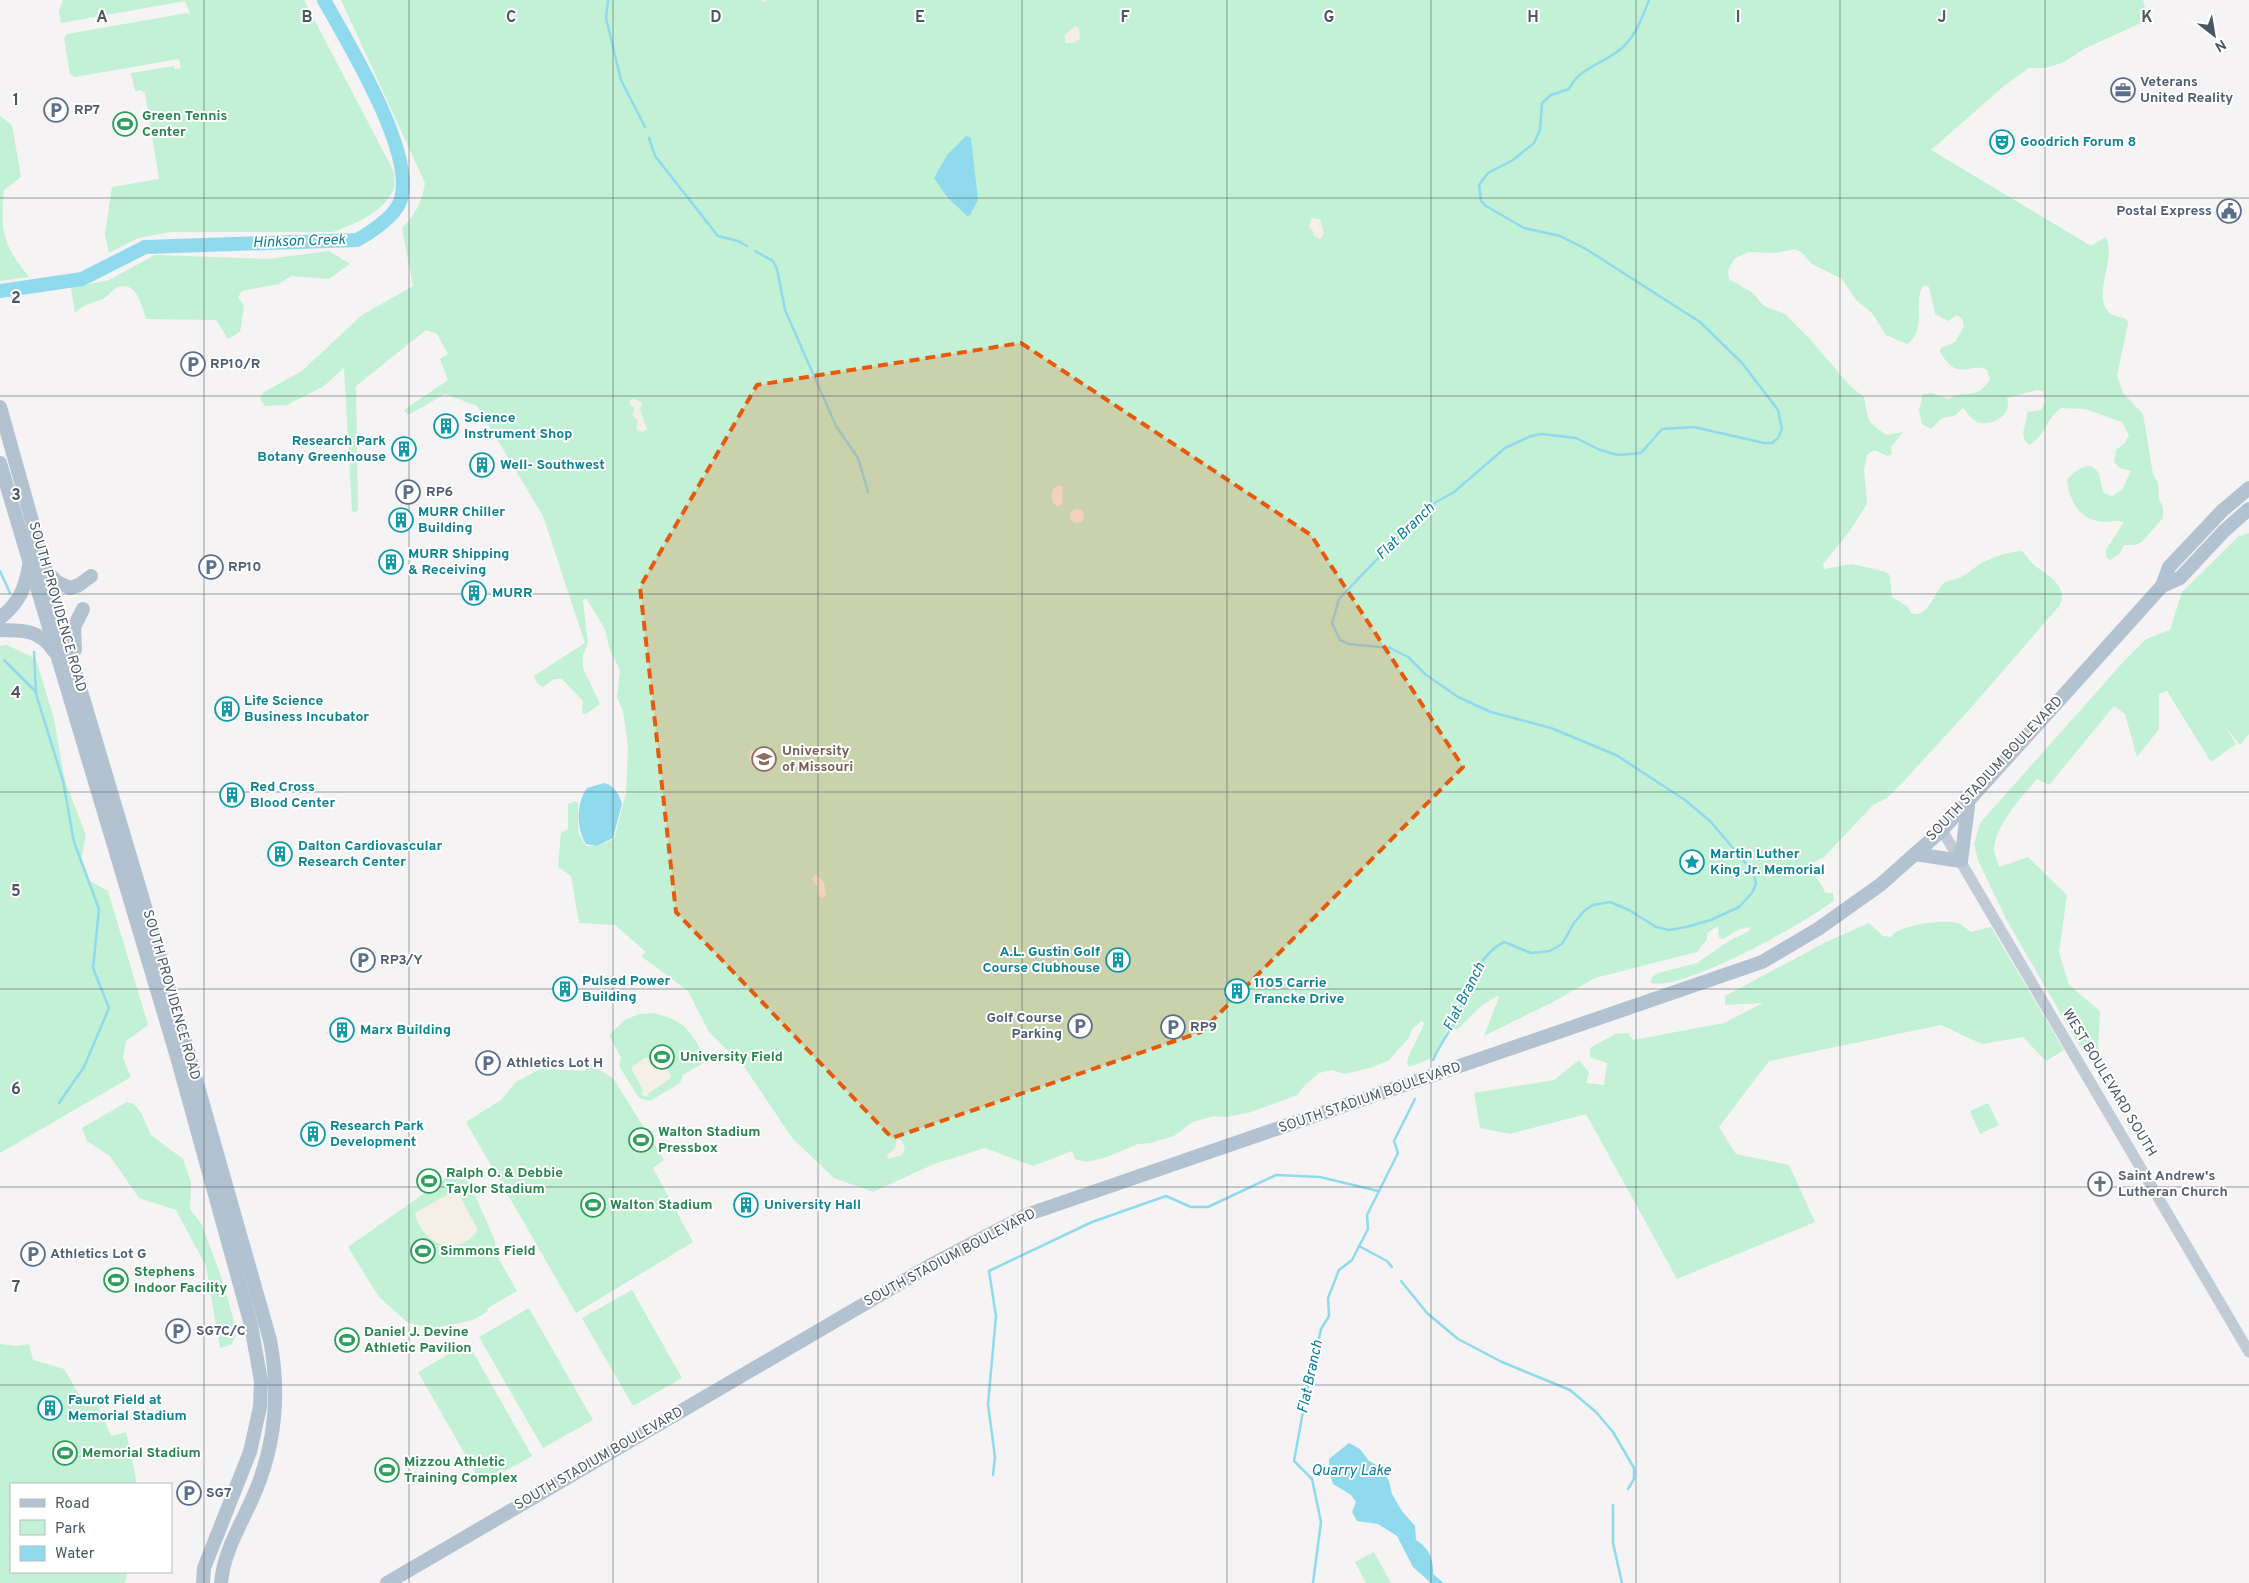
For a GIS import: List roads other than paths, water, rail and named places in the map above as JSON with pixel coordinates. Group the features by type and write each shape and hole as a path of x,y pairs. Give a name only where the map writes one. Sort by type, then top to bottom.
{"main road":[{"name":"SOUTH PROVIDENCE ROAD","path":"0,407 73,663 187,1048 270,1340 276,1369 277,1396 274,1429 256,1489 229,1544 221,1583"},
{"name":"SOUTH PROVIDENCE ROAD","path":"0,463 177,1057 251,1325 261,1380 260,1407 250,1452 204,1568 203,1583"},
{"name":"SOUTH STADIUM BOULEVARD","path":"387,1583 931,1265 1029,1214 1762,962 1834,918 1880,885 1942,830 2162,586 2169,568 2222,511 2249,488"},
{"path":"2162,586 2180,578 2224,531 2249,509"},
{"path":"0,618 14,607 21,598 30,562"},
{"path":"47,572 57,582 70,588 79,585 91,576"},
{"path":"73,663 76,647 74,627 83,609"},
{"path":"0,630 16,630 41,636 58,658"},
{"path":"1915,854 1961,861 1967,802"},
{"name":"WEST BOULEVARD SOUTH","path":"1942,830 2249,1352"},
{"path":"241,1522 239,1508 249,1476 250,1452"}],"water":[{"path":"966,136 971,138 978,200 970,215 967,216 947,197 934,178 947,155"},
{"path":"604,783 616,791 622,804 613,838 597,846 586,844 580,831 579,823 579,809 583,794 587,788"},
{"name":"Quarry Lake","path":"1349,1443 1360,1449 1369,1461 1380,1467 1389,1481 1392,1494 1402,1511 1415,1526 1416,1540 1424,1546 1429,1554 1433,1574 1444,1583 1431,1583 1413,1567 1397,1536 1378,1524 1357,1521 1352,1512 1356,1502 1351,1495 1333,1484 1329,1471 1329,1459"}],"waterway":[{"name":"Hinkson Creek","path":"0,291 82,279 145,247 357,240 389,217 401,199 403,179 398,154 377,98 324,0"},
{"path":"608,0 606,18 621,80 645,127"},
{"name":"Flat Branch","path":"1433,1060 1454,1023 1479,967 1494,948 1504,942 1531,953 1550,951 1562,944 1574,923 1584,911 1593,905 1610,902 1629,910 1656,927 1669,930 1686,927 1711,920 1739,907 1752,893 1756,884 1754,873 1711,822 1685,800 1616,755 1551,728 1491,712 1458,697 1425,674 1408,657 1390,648 1349,644 1340,640 1332,623 1339,599 1431,505 1454,492 1505,448 1531,436 1542,434 1576,438 1600,450 1618,455 1641,453 1662,429 1694,427 1764,443 1772,443 1778,438 1782,429 1778,410 1742,363 1700,322 1586,249 1560,236 1524,228 1486,206 1481,201 1479,185 1488,173 1513,160 1534,143 1540,130 1542,103 1551,95 1569,89 1579,75 1623,47 1642,19 1649,0"},
{"path":"649,138 655,156 718,236 738,241 747,246"},
{"path":"755,251 773,261 777,269 785,310 836,426 858,458 868,492"},
{"path":"0,571 10,593"},
{"path":"34,652 36,694 63,781 74,842 99,909 93,968 109,1008 84,1067 59,1103"},
{"path":"4,660 36,692"},
{"name":"Flat Branch","path":"1313,1583 1321,1522 1312,1479 1294,1461 1306,1395 1321,1329 1329,1316 1328,1298 1339,1270 1352,1260 1368,1229 1367,1215 1398,1153 1394,1141 1415,1099"},
{"path":"993,1475 995,1457 988,1404 996,1316 989,1271 1092,1222 1166,1196 1191,1207 1208,1207 1276,1175 1320,1177 1378,1191"},
{"path":"1359,1246 1387,1261 1392,1267"},
{"path":"1401,1281 1427,1313 1458,1339 1502,1362 1570,1390 1596,1412 1613,1432 1634,1468 1634,1479 1628,1489"},
{"path":"1613,1505 1613,1543 1622,1583"}],"place":[{"name":"Veterans United Reality","path":"2123,90"},
{"name":"RP7","path":"56,110"},
{"name":"Green Tennis Center","path":"125,124"},
{"name":"Goodrich Forum 8","path":"2002,142"},
{"name":"Postal Express","path":"2229,211"},
{"name":"RP10/R","path":"193,364"},
{"name":"Science Instrument Shop","path":"446,426"},
{"name":"Research Park Botany Greenhouse","path":"404,449"},
{"name":"Well- Southwest","path":"482,465"},
{"name":"RP6","path":"408,492"},
{"name":"MURR Chiller Building","path":"401,520"},
{"name":"MURR Shipping & Receiving","path":"391,562"},
{"name":"RP10","path":"211,567"},
{"name":"MURR","path":"474,593"},
{"name":"Life Science Business Incubator","path":"227,709"},
{"name":"University of Missouri","path":"764,759"},
{"name":"Red Cross Blood Center","path":"232,795"},
{"name":"Dalton Cardiovascular Research Center","path":"280,854"},
{"name":"Martin Luther King Jr. Memorial","path":"1692,862"},
{"name":"RP3/Y","path":"363,960"},
{"name":"A.L. Gustin Golf Course Clubhouse","path":"1118,960"},
{"name":"Pulsed Power Building","path":"565,989"},
{"name":"1105 Carrie Francke Drive","path":"1237,991"},
{"name":"Golf Course Parking","path":"1080,1026"},
{"name":"RP9","path":"1173,1027"},
{"name":"Marx Building","path":"342,1030"},
{"name":"University Field","path":"662,1057"},
{"name":"Athletics Lot H","path":"488,1063"},
{"name":"Research Park Development","path":"313,1134"},
{"name":"Walton Stadium Pressbox","path":"641,1140"},
{"name":"Ralph O. & Debbie Taylor Stadium","path":"429,1181"},
{"name":"Saint Andrew's Lutheran Church","path":"2100,1184"},
{"name":"Walton Stadium","path":"593,1205"},
{"name":"University Hall","path":"746,1205"},
{"name":"Simmons Field","path":"423,1251"},
{"name":"Athletics Lot G","path":"33,1254"},
{"name":"Stephens Indoor Facility","path":"116,1280"},
{"name":"SG7C/C","path":"178,1331"},
{"name":"Daniel J. Devine Athletic Pavilion","path":"347,1340"},
{"name":"Faurot Field at Memorial Stadium","path":"50,1408"},
{"name":"Memorial Stadium","path":"65,1453"},
{"name":"Mizzou Athletic Training Complex","path":"387,1470"},
{"name":"SG7","path":"189,1493"}]}
